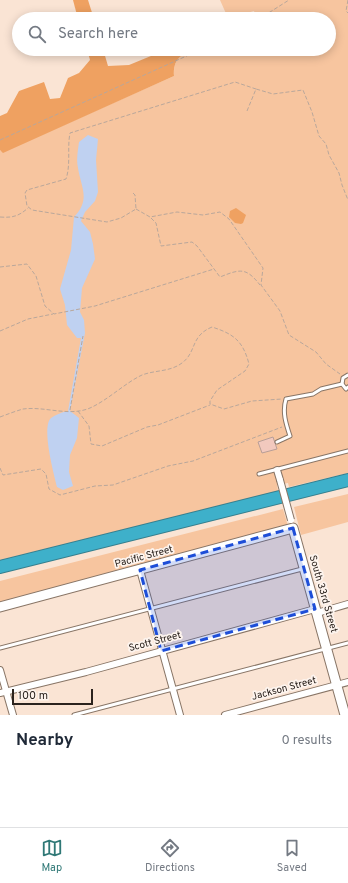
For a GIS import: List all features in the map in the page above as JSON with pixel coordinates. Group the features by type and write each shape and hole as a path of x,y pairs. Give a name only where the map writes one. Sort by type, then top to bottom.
{"highway":[{"path":"0,567 348,480"},
{"path":"0,575 348,488"}],"street":[{"name":"South 33rd Street","path":"277,470 345,715"},
{"name":"Pacific Street","path":"0,607 140,570 292,524"},
{"path":"140,570 161,651 180,715"},
{"name":"Scott Street","path":"3,692 348,604"},
{"path":"0,670 3,692 13,715"},
{"name":"Jackson Street","path":"225,715 348,682"}],"lane":[{"path":"342,384 344,376 348,375"},
{"path":"342,384 346,388 348,387"},
{"path":"277,442 289,438 284,406 286,399 313,394 321,389 342,384"},
{"path":"259,474 348,451"},
{"path":"0,648 304,568"},
{"path":"74,715 348,643"}],"path":[{"path":"271,12 289,0"},
{"path":"348,0 346,11 348,13"},
{"path":"0,140 186,56"},
{"path":"136,209 113,221 107,222 32,210 28,207 24,198 27,190 66,179 68,171 68,148 70,133 235,82 274,94 303,90 312,112 319,136 326,144 329,155 339,173 348,200"},
{"path":"247,111 256,89"},
{"path":"133,193 135,195 136,209"},
{"path":"0,217 10,218 19,215 28,207"},
{"path":"136,209 150,217 156,223 161,246 192,242 197,246 220,277 235,271 245,271 253,276 280,311 289,335 316,352 326,364 344,376"},
{"path":"150,217 177,212 203,215 220,212 230,219 263,268 261,285"},
{"path":"0,267 27,264 38,281 45,306 54,314"},
{"path":"0,331 28,319 80,309 214,269"},
{"path":"0,417 24,409 78,411 89,408 110,397 142,376 168,370 181,364 189,358 194,343 202,331 212,327 228,332 239,341 247,354 249,364 245,371 217,390 210,401 210,404"},
{"path":"70,411 83,336"},
{"path":"78,411 89,426 91,444 102,446 147,427 158,425 210,404 224,409 252,401 286,399"},
{"path":"0,468 3,475 41,469 46,474 49,489 60,495 95,486 113,485 168,466 194,461 286,425"}],"highlighted area":[{"path":"293,528 315,609 161,651 140,570"}],"shaded area":[{"path":"73,0 88,0 92,12 76,12"},
{"path":"220,0 348,0 348,473 289,487 288,483 277,485 278,491 0,560 0,150 3,152 174,76 176,62 181,56 336,56 336,12 225,12"},
{"path":"89,56 105,56 108,66 129,65 151,56 181,56 176,62 174,76 3,153 0,150 0,116 7,113 19,91 44,82 50,99 60,98 68,78 79,73 90,60"},
{"path":"236,208 246,215 243,223 241,224 235,223 229,217 230,211"},
{"path":"348,494 348,522 301,535 294,507"},
{"path":"283,509 288,526 0,605 0,581"}],"water":[{"path":"88,135 98,139 96,160 98,192 95,201 85,212 81,221 90,232 95,259 82,288 80,312 84,320 85,333 70,411 79,418 77,438 70,455 69,472 73,486 63,490 57,487 49,451 47,431 48,423 51,418 68,411 81,338 77,338 67,325 65,305 60,289 71,250 74,217 79,211 84,199 83,187 77,165 79,142"}],"building":[{"path":"273,437 277,449 262,453 258,442"}]}
